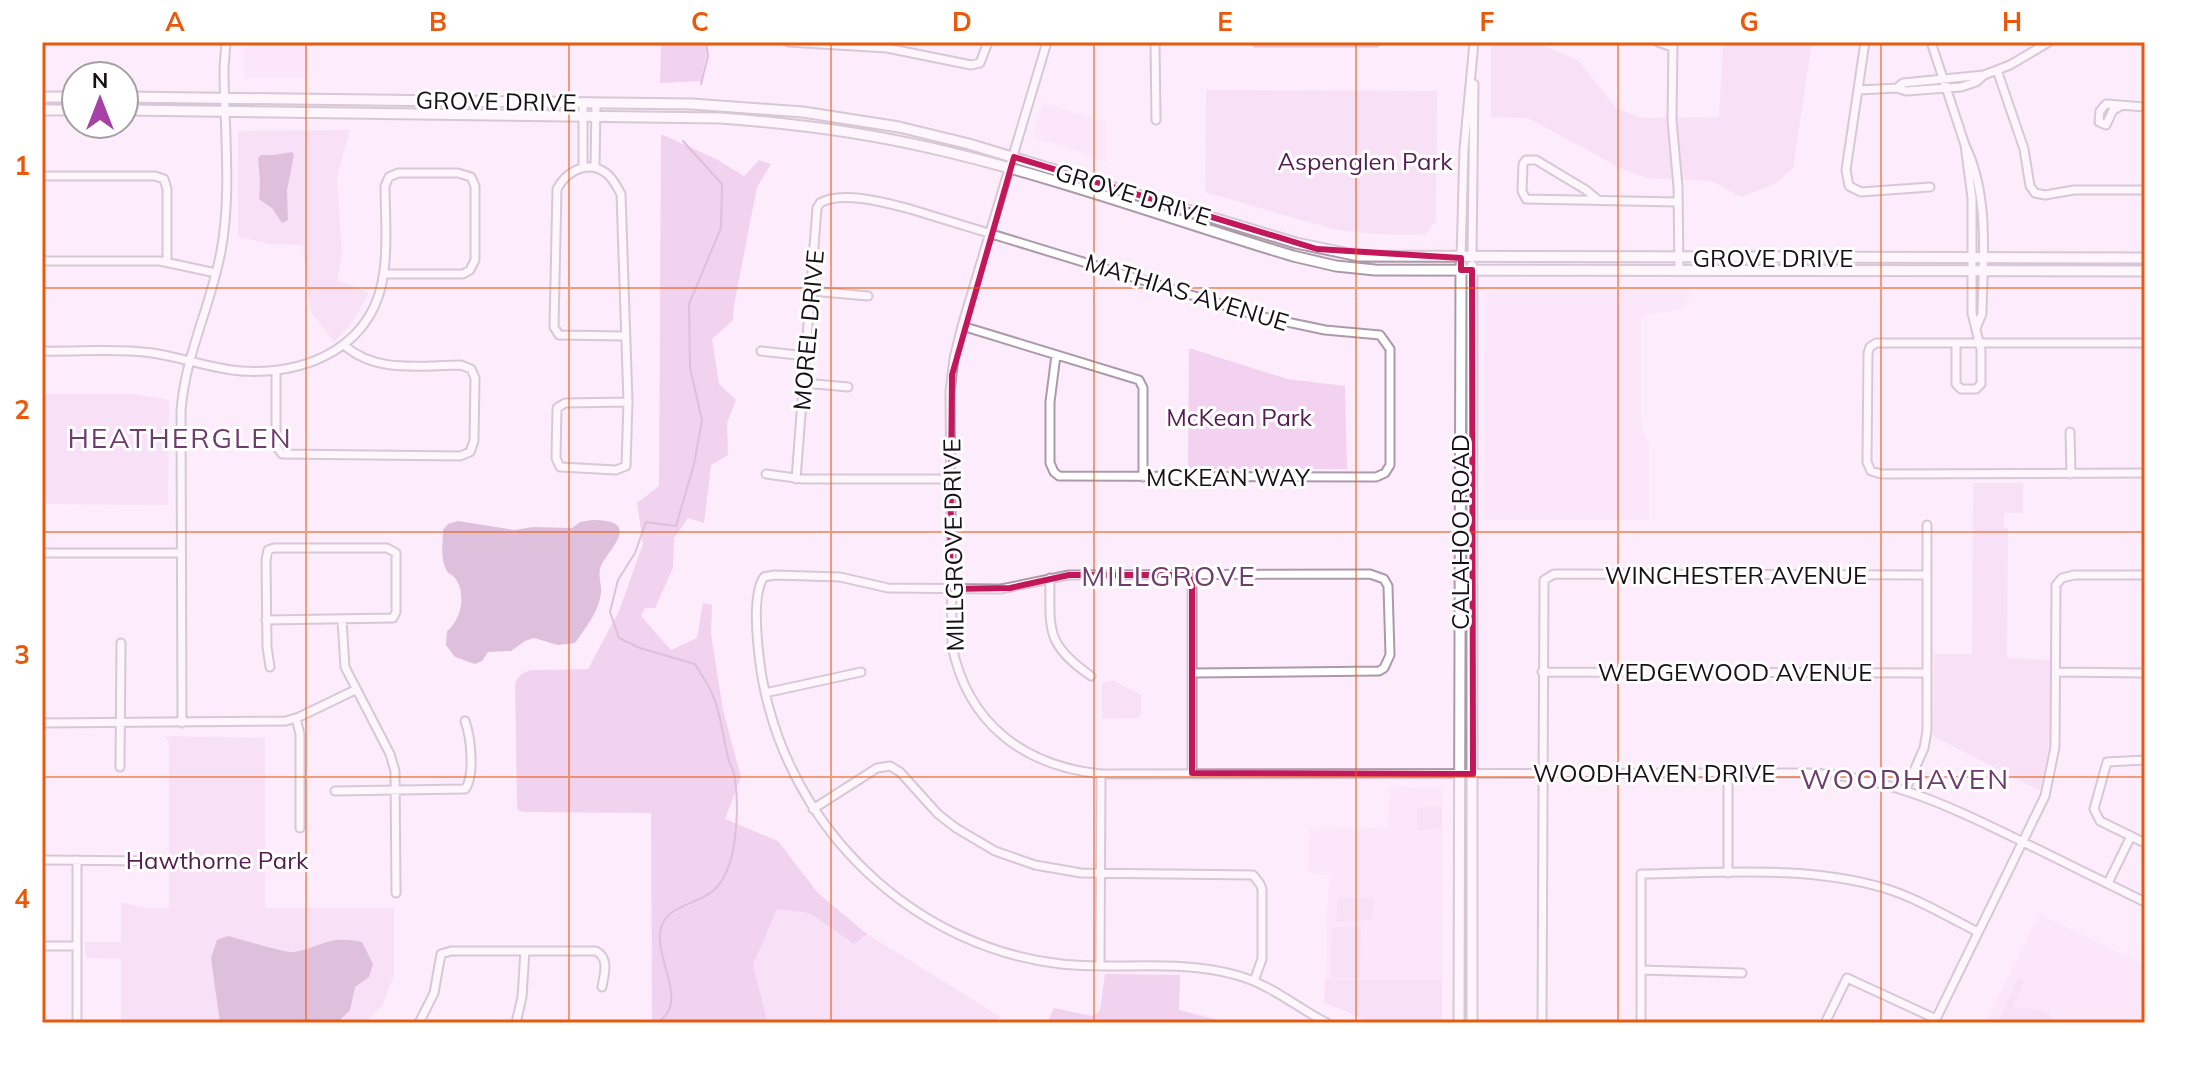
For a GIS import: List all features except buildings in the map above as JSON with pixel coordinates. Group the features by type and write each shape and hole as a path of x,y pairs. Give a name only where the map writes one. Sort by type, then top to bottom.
{"main road":[{"name":"GROVE DRIVE","path":"140,97 692,104 803,112 934,135 1317,249 1376,257 2145,258"},
{"name":"GROVE DRIVE","path":"140,110 720,118 800,125 907,143 1010,169 1314,262 1375,270 2145,271"},
{"name":"CALAHOO ROAD","path":"1459,1023 1461,270 1467,258"},
{"name":"CALAHOO ROAD","path":"1467,258 1472,270 1472,1023"}],"street":[{"path":"182,723 181,411 189,360 216,273 225,223 226,42"},
{"path":"788,42 887,48 971,65 983,59 988,42"},
{"name":"MILLGROVE DRIVE","path":"1047,42 954,358 950,392 951,636 956,665 968,692 999,733 1030,755 1058,767 1101,774 1460,774"},
{"path":"1155,42 1156,120"},
{"path":"1256,42 1376,42"},
{"name":"CALAHOO ROAD","path":"1474,42 1467,258 1464,149 1474,42"},
{"path":"1658,42 1672,45 1672,130 1678,202 1679,271"},
{"path":"1865,42 1846,170 1849,186 1861,192 1930,187"},
{"path":"1931,42 1978,182 1983,270 1982,314 1977,326"},
{"path":"1897,88 1903,83 1984,75 2049,42"},
{"path":"1997,70 2024,149 2030,186 2035,193 2145,190"},
{"path":"1859,90 1946,88 1976,82 1984,75"},
{"path":"583,103 583,167"},
{"path":"595,167 596,103"},
{"path":"2119,107 2145,107"},
{"path":"1956,343 1956,384 1961,389 1976,389 1981,384 1981,350 1972,313 1972,198 1965,145"},
{"path":"1598,200 1536,160 1526,160 1523,164 1522,191 1526,199 1678,202"},
{"path":"624,336 559,335 554,327 557,189 563,177 583,167 595,167 609,174 621,194 628,402 626,466 616,470 560,467 556,458 557,408 565,403 628,402"},
{"path":"42,351 144,352 235,370 276,371 311,363 344,345 371,313 384,274 385,186 389,177 398,173 458,173 471,177 475,186 475,260 470,270 463,274 384,274"},
{"path":"42,176 155,176 164,179 167,189 167,262"},
{"name":"MOREL DRIVE","path":"796,479 817,208 820,203 829,198 885,203 990,233"},
{"name":"MATHIAS AVENUE","path":"990,233 1263,317 1325,330 1377,334 1385,339"},
{"path":"42,261 167,262 216,273"},
{"path":"811,291 868,296"},
{"path":"962,326 1135,378 1142,383 1143,477"},
{"name":"MCKEAN WAY","path":"1056,355 1050,402 1050,463 1054,472 1067,477 1381,475 1388,469 1390,460 1390,353 1385,339"},
{"path":"2145,343 1882,342 1870,347 1867,462 1871,471 1881,474 2145,473"},
{"path":"276,371 276,446 282,454 460,456 470,452 474,441 475,378 471,369 461,365 384,365 362,357 344,345"},
{"path":"761,351 806,356"},
{"path":"804,383 848,387"},
{"path":"2070,432 2071,474"},
{"path":"766,474 796,479 950,479"},
{"path":"1906,789 1924,748 1927,731 1927,525"},
{"path":"266,620 386,620 395,616 394,549 272,548 266,560 266,620 270,667"},
{"path":"42,553 180,553"},
{"path":"1192,673 1371,673 1384,668 1390,655 1389,593 1384,579 1370,574 1069,575 1010,588 950,589 888,588 855,579 822,575 764,577 757,592 758,648 765,693 779,743 813,809 831,834 894,896 944,928 1001,951 1057,963 1205,968 1254,981 1280,993 1327,1023"},
{"name":"WINCHESTER AVENUE","path":"1542,672 1543,587 1546,578 1554,574 1926,575"},
{"path":"1192,575 1192,773"},
{"path":"1825,1023 1847,978 1935,1021 2045,796 2054,755 2058,581 2074,575 2145,575"},
{"path":"1050,578 1054,641 1071,662 1091,676"},
{"path":"342,620 343,662 392,759 396,791 396,893"},
{"path":"120,767 121,643"},
{"path":"765,693 861,672"},
{"path":"1542,672 1542,1023"},
{"name":"WEDGEWOOD AVENUE","path":"1542,672 1927,673"},
{"path":"2056,672 2145,673"},
{"path":"42,723 277,722 296,718 355,690"},
{"path":"296,718 300,731 300,828"},
{"path":"335,791 459,791 468,787 470,738 465,721"},
{"path":"2145,760 2107,762 2094,809 2100,821 2145,843"},
{"path":"813,809 877,768 890,766 900,772 938,814 995,851 1025,862 1059,871 1100,874 1247,874 1257,879 1262,889 1262,959 1254,981"},
{"path":"1728,773 1728,873"},
{"path":"1100,966 1101,774"},
{"name":"WOODHAVEN DRIVE","path":"1460,774 1825,774 1874,780 1945,804 2145,902"},
{"path":"2108,883 2131,836"},
{"path":"42,860 150,861"},
{"path":"77,860 77,1023"},
{"path":"1641,1023 1641,874 1820,875 1864,882 1889,889 1978,932"},
{"path":"42,946 77,946"},
{"path":"419,1023 434,993 441,954 451,951 600,953 605,961 602,987"},
{"path":"516,1023 522,997 525,951"},
{"path":"1641,970 1742,973"}],"highlighted area":[{"path":"1014,157 1317,249 1461,258 1461,270 1472,270 1473,279 1473,774 1192,773 1192,575 1069,575 1010,588 950,589 952,375"}],"shaded area":[{"path":"244,42 308,42 308,78 244,78"},
{"path":"665,42 709,42 701,81 660,83 661,45"},
{"path":"1044,99 1045,103 1107,122 1107,162 1033,137"},
{"path":"661,134 718,160 744,176 759,160 771,164 757,187 733,320 712,339 719,384 736,400 727,423 728,455 711,465 704,523 688,518 674,538 673,568 655,608 645,608 641,616 671,650 697,638 703,603 712,605 711,634 723,710 741,777 725,819 778,841 817,892 867,934 854,944 809,913 777,909 753,965 768,1023 652,1023 651,813 523,812 518,810 517,805 516,681 521,674 532,670 588,669 619,611 643,544 637,503 659,486"},
{"path":"292,152 287,190 288,220 282,223 272,208 259,199 258,158 261,155"},
{"path":"1492,291 1691,291 1682,309 1644,315 1641,320 1641,422 1649,446 1649,520 1484,520 1485,295"},
{"path":"458,521 514,530 572,528 580,522 608,521 617,525 620,531 600,569 598,607 575,643 558,645 534,638 511,651 488,652 482,661 475,664 455,657 446,645 447,631 459,614 461,591 443,560 443,530 448,524"},
{"path":"1389,787 1442,788 1442,980 1325,980 1331,876 1308,873 1309,829 1388,827"},
{"path":"2039,914 2145,965 2145,1023 1985,1023"},
{"path":"228,936 290,952 334,941 362,942 373,964 369,977 355,987 350,1010 337,1023 220,1023 211,958 217,940"},
{"path":"1105,974 1180,975 1179,1010 1230,1023 1047,1023 1054,1008 1092,1016 1100,1010"}],"green space":[{"path":"1491,42 1535,42 1579,61 1616,108 1643,118 1719,117 1723,42 1812,42 1793,168 1775,184 1741,197 1712,181 1647,178 1622,169 1528,118 1491,117"},
{"name":"Aspenglen Park","path":"1206,90 1437,91 1436,221 1425,235 1332,229 1205,192"},
{"path":"350,130 337,177 342,253 337,280 369,293 351,325 334,342 310,310 303,245 268,244 238,236 238,131"},
{"name":"McKean Park","path":"1189,348 1287,379 1345,386 1347,469 1188,469"},
{"path":"42,394 133,394 169,400 168,505 42,504"},
{"path":"1973,483 2023,483 2023,513 2004,513 2004,528 2008,528 2007,658 2050,660 2051,739 2040,791 1933,736 1934,654 1972,654"},
{"path":"1113,680 1141,695 1138,718 1102,719 1102,683"},
{"name":"Hawthorne Park","path":"164,736 265,738 265,908 394,908 394,975 383,1004 365,1023 121,1023 121,959 86,958 85,942 121,942 121,902 145,908 169,908 169,742"},
{"path":"1442,807 1442,828 1417,830 1417,809"},
{"path":"1338,897 1373,898 1372,920 1336,922"},
{"path":"777,908 809,913 854,944 867,934 1001,1017 991,1023 768,1023 753,965"},
{"path":"1361,926 1360,978 1331,979 1332,927"},
{"path":"2018,979 2024,982 2012,1009 2038,1009 2058,1023 1997,1023"},
{"path":"1325,980 1442,980 1441,1023 1372,1023 1324,1002"}],"waterway":[{"path":"701,84 708,56 706,42"},
{"path":"657,1023 667,1014 671,1004 660,940 661,928 670,914 707,895 722,880 732,853 736,821 734,774 716,704 705,680 695,664 640,648 619,638 610,612 618,580 635,553 646,522 676,526 694,464 702,420 690,368 689,304 721,228 722,184 683,141"}],"district":[{"name":"HEATHERGLEN","path":"180,437"},
{"name":"MILLGROVE","path":"1169,575"},
{"name":"WOODHAVEN","path":"1905,778"}]}
